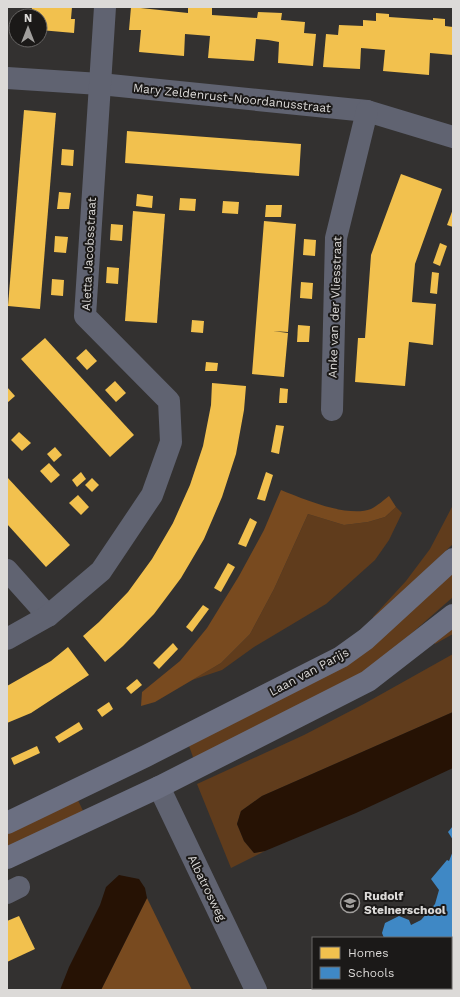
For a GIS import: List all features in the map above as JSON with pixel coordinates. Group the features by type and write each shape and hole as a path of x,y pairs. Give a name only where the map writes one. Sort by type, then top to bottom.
{"street":[{"name":"Aletta Jacobsstraat","path":"7,638 48,616 101,571 152,495 172,442 169,401 85,316 105,7"},
{"name":"Mary Zeldenrust-Noordanusstraat","path":"7,78 100,84 367,111 453,137"},
{"name":"Anke van der Vliesstraat","path":"332,410 336,238 367,111"},
{"name":"Laan van Parijs","path":"7,823 146,756 354,649 453,559"},
{"path":"7,570 48,616"},
{"path":"7,858 159,787 368,681 453,615"},
{"path":"146,756 159,787"},
{"name":"Albatrosweg","path":"159,787 256,990"}],"shaded area":[{"path":"281,490 326,506 350,511 371,509 389,496 396,507 385,517 368,522 344,525 308,514 274,589 250,634 221,663 155,702 141,706 142,692 180,661 207,628 239,576 264,530"},
{"path":"453,505 453,544 374,619 373,617 406,581 430,549"},
{"path":"396,507 402,513 389,540 375,560 326,604 254,647 222,670 192,680 221,663 250,634 274,589 308,514 344,525 368,522 385,517"},
{"path":"453,572 453,597 363,676 194,760 188,743"},
{"path":"453,621 453,634 435,644 432,639"},
{"path":"453,654 453,712 262,796 241,811 237,824 244,841 254,853 265,851 231,868 197,784 304,735 362,705"},
{"path":"453,712 453,768 356,813 265,851 254,853 244,841 237,824 241,811 262,796"},
{"path":"76,796 84,813 7,849 7,829"},
{"path":"119,875 139,879 145,888 147,898 101,990 60,990 69,967 100,905 106,887"},
{"path":"147,898 192,990 101,990"}],"building: Homes":[{"path":"72,7 71,19 75,19 74,33 48,31 48,8 32,8"},
{"path":"131,7 188,13 188,7 212,8 212,15 257,18 258,12 282,13 281,20 305,22 304,33 316,34 313,66 278,63 279,42 256,39 254,61 208,58 210,36 185,34 184,56 139,52 141,30 129,30"},
{"path":"376,13 389,14 389,17 433,20 433,18 445,19 445,26 453,27 453,55 430,53 429,75 383,71 385,50 361,48 360,69 323,67 326,34 338,35 339,25 363,26 363,20 376,21"},
{"path":"24,110 56,113 40,309 8,306"},
{"path":"127,131 301,144 299,176 125,163"},
{"path":"62,149 74,150 73,166 61,165"},
{"path":"401,174 442,189 415,264 412,302 436,304 433,345 409,342 405,386 355,382 358,338 365,338 371,255"},
{"path":"59,192 71,193 69,209 57,209"},
{"path":"137,194 153,196 152,208 136,206"},
{"path":"180,198 196,199 195,211 179,210"},
{"path":"223,201 239,202 238,214 222,213"},
{"path":"266,205 282,205 281,217 265,217"},
{"path":"453,209 453,227 447,225"},
{"path":"133,211 165,214 157,323 125,321"},
{"path":"264,221 296,224 288,332 273,331 288,333 284,377 252,374"},
{"path":"111,224 123,225 122,241 110,240"},
{"path":"55,236 68,237 66,253 54,252"},
{"path":"304,239 316,240 315,256 303,255"},
{"path":"440,243 447,246 440,266 433,263"},
{"path":"107,267 119,268 118,284 106,283"},
{"path":"432,272 439,273 437,294 430,293"},
{"path":"52,279 64,280 63,296 51,295"},
{"path":"301,282 313,283 312,299 300,298"},
{"path":"192,320 204,321 203,333 191,332"},
{"path":"298,325 310,326 309,342 297,342"},
{"path":"45,338 134,435 110,457 21,359"},
{"path":"86,349 97,361 87,370 76,358"},
{"path":"206,362 218,363 217,371 205,371"},
{"path":"115,381 126,393 116,402 105,390"},
{"path":"212,383 246,386 244,410 236,454 222,497 204,539 181,578 154,614 105,662 83,636 128,592 152,559 173,523 190,485 203,446 211,405"},
{"path":"7,387 15,396 7,403"},
{"path":"280,388 288,389 287,403 279,403"},
{"path":"276,425 284,426 279,454 271,452"},
{"path":"19,432 31,443 22,451 11,440"},
{"path":"55,447 62,455 54,462 47,454"},
{"path":"49,463 60,475 51,483 40,471"},
{"path":"81,472 86,479 77,487 72,480"},
{"path":"266,472 273,475 265,501 257,499"},
{"path":"7,477 70,545 46,567 7,524"},
{"path":"92,478 99,485 92,492 85,485"},
{"path":"78,495 89,507 81,515 69,503"},
{"path":"250,518 257,522 246,547 238,544"},
{"path":"228,563 235,567 221,592 214,588"},
{"path":"203,605 209,609 192,632 186,627"},
{"path":"173,643 178,649 159,669 153,663"},
{"path":"68,647 89,675 31,713 7,723 7,686 51,661"},
{"path":"137,679 142,685 131,694 126,688"},
{"path":"109,702 113,709 102,717 97,710"},
{"path":"79,722 83,729 59,743 55,737"},
{"path":"37,746 40,753 14,765 11,758"},
{"path":"19,916 35,949 7,962 7,921"}],"building: Schools":[{"path":"453,826 453,840 448,832"},
{"path":"453,851 452,980 452,937 384,937 382,933 385,923 399,916 409,920 411,925 421,920 435,904 439,890 431,879 447,860 449,861"},
{"path":"330,989 384,989 384,990"}],"place":[{"name":"Rudolf Steinerschool","path":"350,903"}]}
